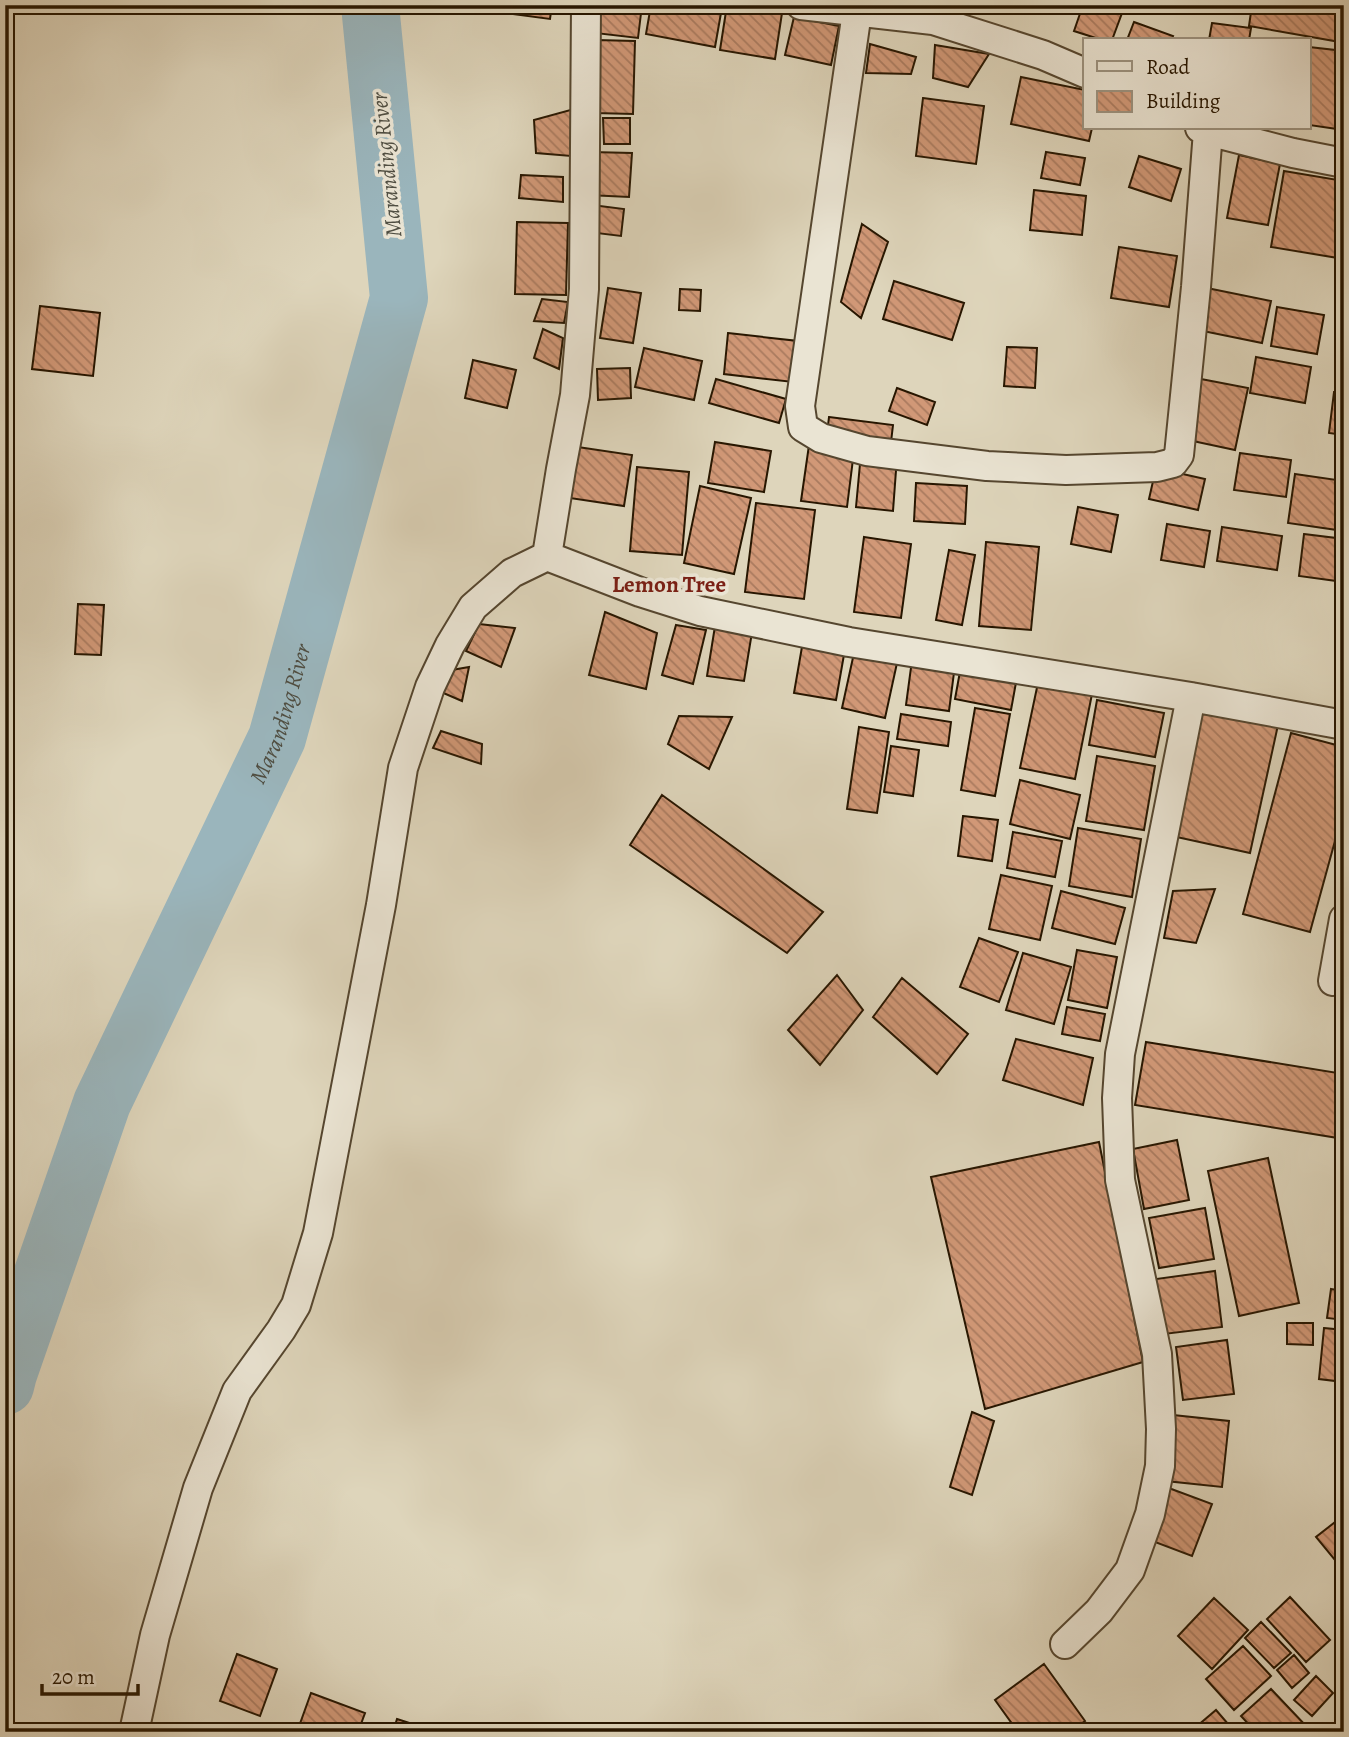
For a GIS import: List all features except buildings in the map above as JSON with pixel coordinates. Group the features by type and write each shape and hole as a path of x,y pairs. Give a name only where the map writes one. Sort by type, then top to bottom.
{"street":[{"path":"547,556 575,395 584,289 586,5"},
{"path":"801,5 857,12 934,13 1083,72"},
{"path":"857,12 800,406 803,427 821,438 867,451 987,466 1066,470 1157,467 1172,463 1179,455 1196,286 1204,130 1344,163"},
{"path":"134,1732 155,1635 198,1488 237,1391 296,1305 318,1233 381,905 403,768 430,687 450,646 473,607 512,573 547,556 640,592 700,611 849,642 1191,697 1344,725"},
{"path":"1065,1644 1100,1611 1130,1570 1150,1514 1160,1466 1157,1354 1120,1180 1117,1098 1120,1054 1191,697"},
{"path":"1333,981 1344,919"}],"waterway":[{"name":"Maranding River","path":"5,1386 102,1103 277,738 399,298 370,5"}],"district":[{"name":"Lemon Tree","path":"669,584"}]}
